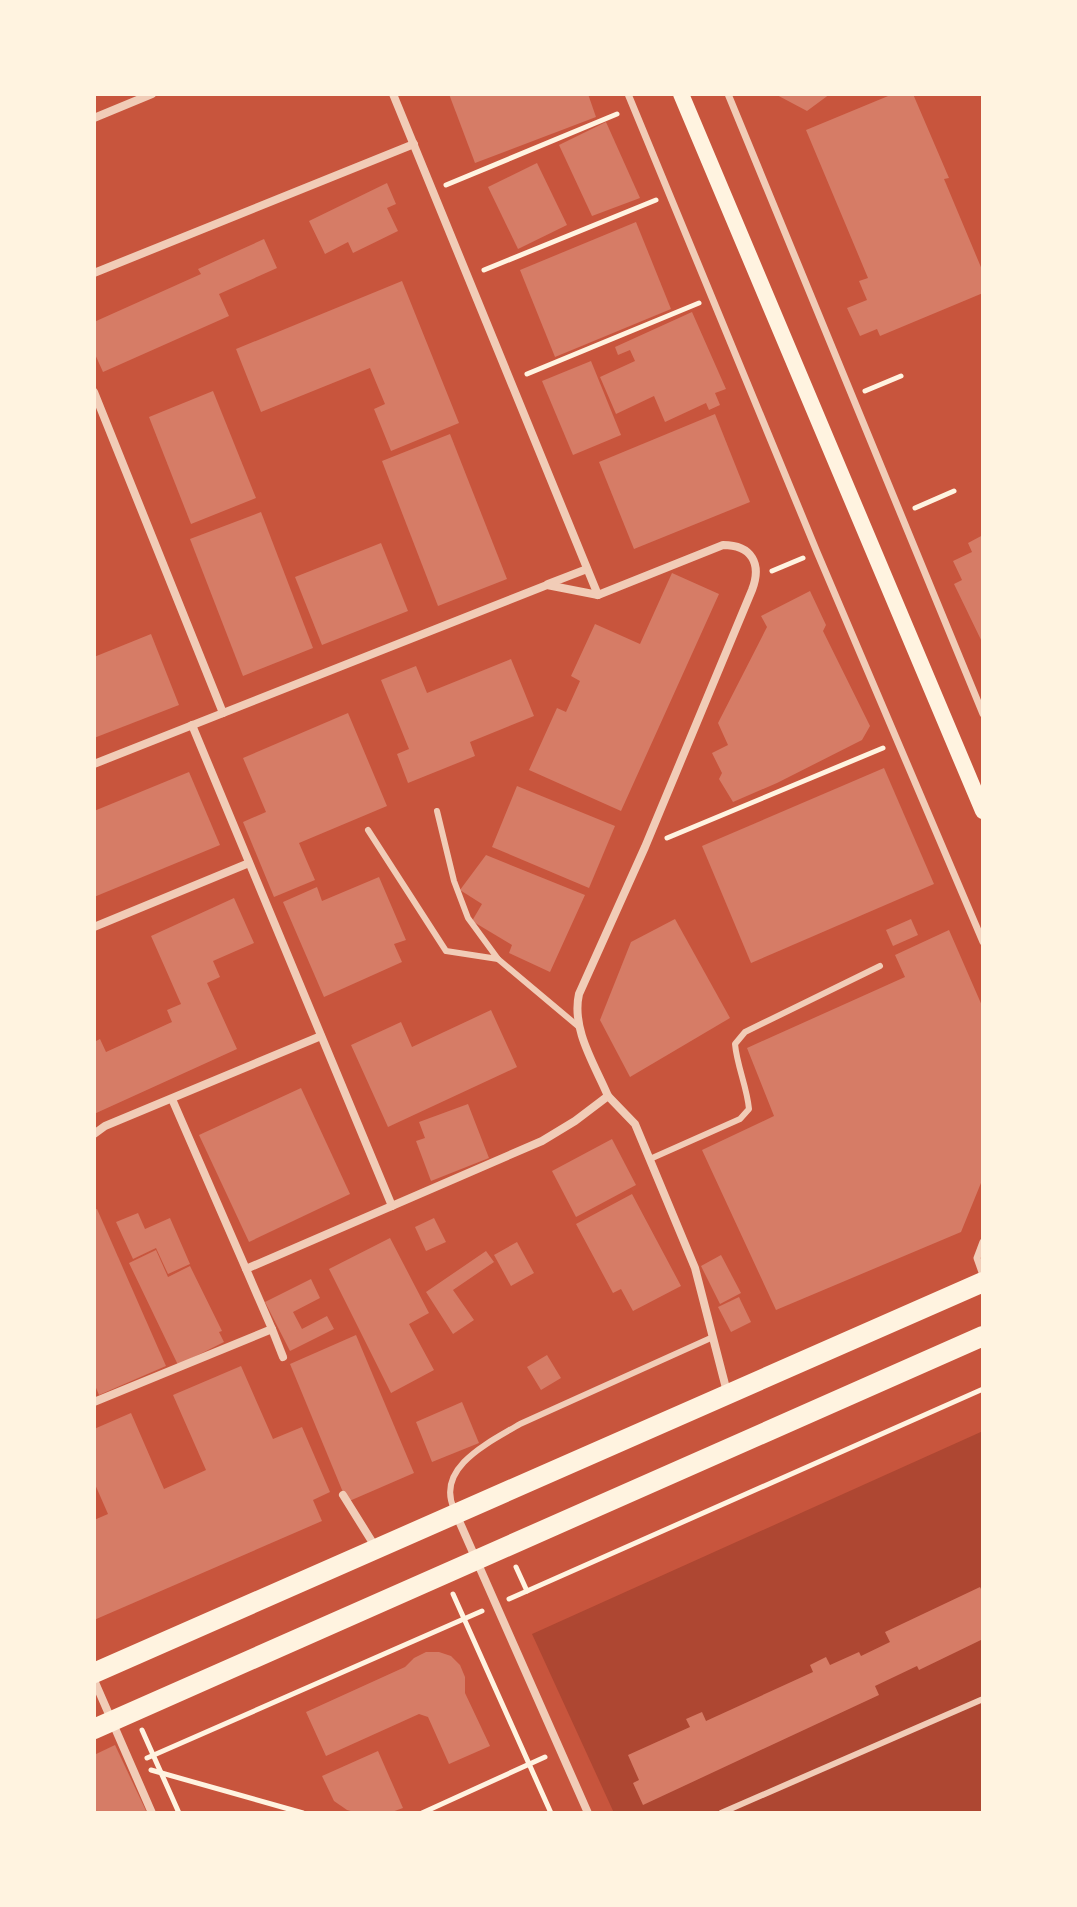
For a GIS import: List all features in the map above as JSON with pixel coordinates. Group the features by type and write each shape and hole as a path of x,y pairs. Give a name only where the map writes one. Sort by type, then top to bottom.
{"main road":[{"path":"681,94 983,811"},
{"path":"94,1673 983,1282"},
{"path":"103,1725 983,1336"}],"street":[{"path":"94,118 152,94"},
{"path":"393,94 598,595"},
{"path":"628,94 983,942"},
{"path":"728,94 983,714"},
{"path":"94,273 414,144"},
{"path":"94,392 223,713"},
{"path":"547,585 598,595 723,545 737,545 749,552 756,565 757,578 645,847 579,994 575,1011 608,1096 635,1124 695,1268 728,1393"},
{"path":"94,764 587,569"},
{"path":"192,725 392,1206"},
{"path":"94,927 249,863"},
{"path":"94,1134 105,1126 321,1036"},
{"path":"246,1269 542,1141 608,1096"},
{"path":"172,1099 283,1357"},
{"path":"983,1242 977,1258 983,1275"},
{"path":"94,1402 272,1329"},
{"path":"343,1495 377,1549"},
{"path":"456,1513 588,1813"},
{"path":"94,1680 103,1725 131,1764 152,1813"}],"lane":[{"path":"437,811 454,881 468,918 498,959 579,1027"},
{"path":"368,830 446,951 498,959"},
{"path":"650,1159 740,1119 749,1109 748,1092 736,1057 735,1044 745,1032 880,966"},
{"path":"456,1513 449,1499 455,1470 496,1438 520,1424 713,1337"},
{"path":"721,1813 983,1699"}],"path":[{"path":"434,190 634,107"},
{"path":"468,276 669,195"},
{"path":"511,381 711,298"},
{"path":"645,847 898,742"},
{"path":"131,1764 983,1389"},
{"path":"444,1575 551,1813"},
{"path":"134,1711 179,1813"},
{"path":"422,1813 560,1750"},
{"path":"131,1764 303,1813"},
{"path":"432,1811 442,1813"}],"shaded area":[{"path":"983,1431 983,1813 614,1813 532,1634"}],"building":[{"path":"449,94 588,94 596,117 475,163"},
{"path":"775,94 830,94 807,111"},
{"path":"893,94 913,94 949,178 944,179 983,272 983,293 880,336 877,329 860,336 847,308 867,300 859,281 868,278 806,130"},
{"path":"606,122 640,198 592,216 559,145"},
{"path":"537,163 567,225 518,249 488,187"},
{"path":"387,183 396,204 387,208 398,231 353,253 348,242 325,254 309,221"},
{"path":"636,222 671,309 555,357 520,270"},
{"path":"264,239 277,268 219,294 229,316 103,372 94,352 94,322 201,274 198,269"},
{"path":"402,281 459,423 391,451 374,409 385,404 370,368 261,412 236,349"},
{"path":"692,312 726,389 715,393 720,405 709,410 706,403 665,422 654,396 616,414 600,377 635,361 630,350 618,355 615,347"},
{"path":"591,361 621,435 573,455 542,381"},
{"path":"213,391 256,498 191,524 149,417"},
{"path":"715,414 750,502 634,549 599,462"},
{"path":"450,434 507,579 438,606 382,461"},
{"path":"261,512 313,648 243,676 190,539"},
{"path":"983,535 983,644 954,584 962,580 953,561 972,552 968,543"},
{"path":"381,543 408,611 322,645 295,577"},
{"path":"672,573 719,594 621,811 529,770 557,708 566,712 580,681 571,676 595,624 640,644"},
{"path":"810,591 826,625 823,631 870,726 862,740 733,802 719,779 722,773 712,753 728,745 718,723 767,627 761,616"},
{"path":"151,634 179,705 94,738 94,657"},
{"path":"511,659 534,716 470,742 475,756 408,783 397,754 409,749 381,680 416,666 427,693"},
{"path":"348,713 387,806 299,843 315,880 274,897 243,822 266,812 243,758"},
{"path":"884,768 934,884 751,963 702,846"},
{"path":"189,772 220,845 94,897 94,811"},
{"path":"517,786 615,826 589,888 492,847"},
{"path":"486,855 585,895 550,972 509,953 512,945 472,921 482,904 460,890"},
{"path":"379,877 406,940 394,944 402,962 324,997 283,902 317,887 322,901"},
{"path":"234,898 254,943 213,961 220,977 207,983 237,1049 94,1114 94,1042 100,1039 106,1052 172,1022 167,1010 181,1004 151,936"},
{"path":"675,919 730,1018 630,1077 600,1020 631,942"},
{"path":"911,919 918,935 893,946 886,930"},
{"path":"949,930 983,1008 983,1178 961,1232 776,1310 702,1150 774,1116 747,1048 905,977 895,955"},
{"path":"491,1010 517,1067 388,1127 351,1045 401,1022 412,1047"},
{"path":"301,1088 350,1194 249,1242 199,1135"},
{"path":"468,1104 489,1158 431,1181 416,1141 425,1138 419,1122"},
{"path":"612,1139 636,1185 576,1217 552,1171"},
{"path":"632,1194 681,1286 633,1311 621,1289 613,1293 576,1224"},
{"path":"97,1209 166,1366 99,1395 94,1383 94,1210"},
{"path":"138,1213 145,1229 170,1218 190,1264 168,1274 156,1248 133,1259 116,1222"},
{"path":"434,1218 446,1242 426,1251 415,1227"},
{"path":"390,1238 429,1313 409,1324 434,1370 391,1393 329,1269"},
{"path":"517,1242 534,1273 511,1286 494,1255"},
{"path":"156,1250 168,1277 190,1266 222,1331 219,1332 224,1342 178,1365 129,1263"},
{"path":"486,1251 494,1262 453,1290 474,1320 453,1334 426,1292"},
{"path":"721,1255 741,1293 720,1304 701,1266"},
{"path":"311,1279 320,1298 293,1312 302,1329 327,1316 334,1329 290,1351 265,1302"},
{"path":"739,1297 751,1322 731,1332 718,1307"},
{"path":"356,1335 414,1473 347,1502 290,1364"},
{"path":"547,1355 561,1378 541,1390 527,1367"},
{"path":"241,1366 273,1439 302,1427 330,1492 313,1500 322,1521 94,1620 94,1520 108,1514 94,1482 94,1429 131,1413 164,1489 206,1470 173,1395"},
{"path":"462,1402 479,1443 432,1462 416,1422"},
{"path":"980,1587 983,1593 983,1639 919,1670 917,1666 875,1686 879,1695 643,1805 633,1783 639,1780 628,1755 690,1727 686,1719 702,1712 706,1721 813,1672 810,1665 826,1657 830,1665 859,1652 861,1656 890,1642 885,1632"},
{"path":"426,1652 451,1656 460,1665 465,1677 465,1693 490,1746 449,1764 428,1717 419,1714 326,1756 306,1712 405,1667"},
{"path":"115,1745 147,1813 94,1813 94,1755"},
{"path":"378,1751 403,1808 389,1813 347,1810 334,1801 322,1776"}]}
